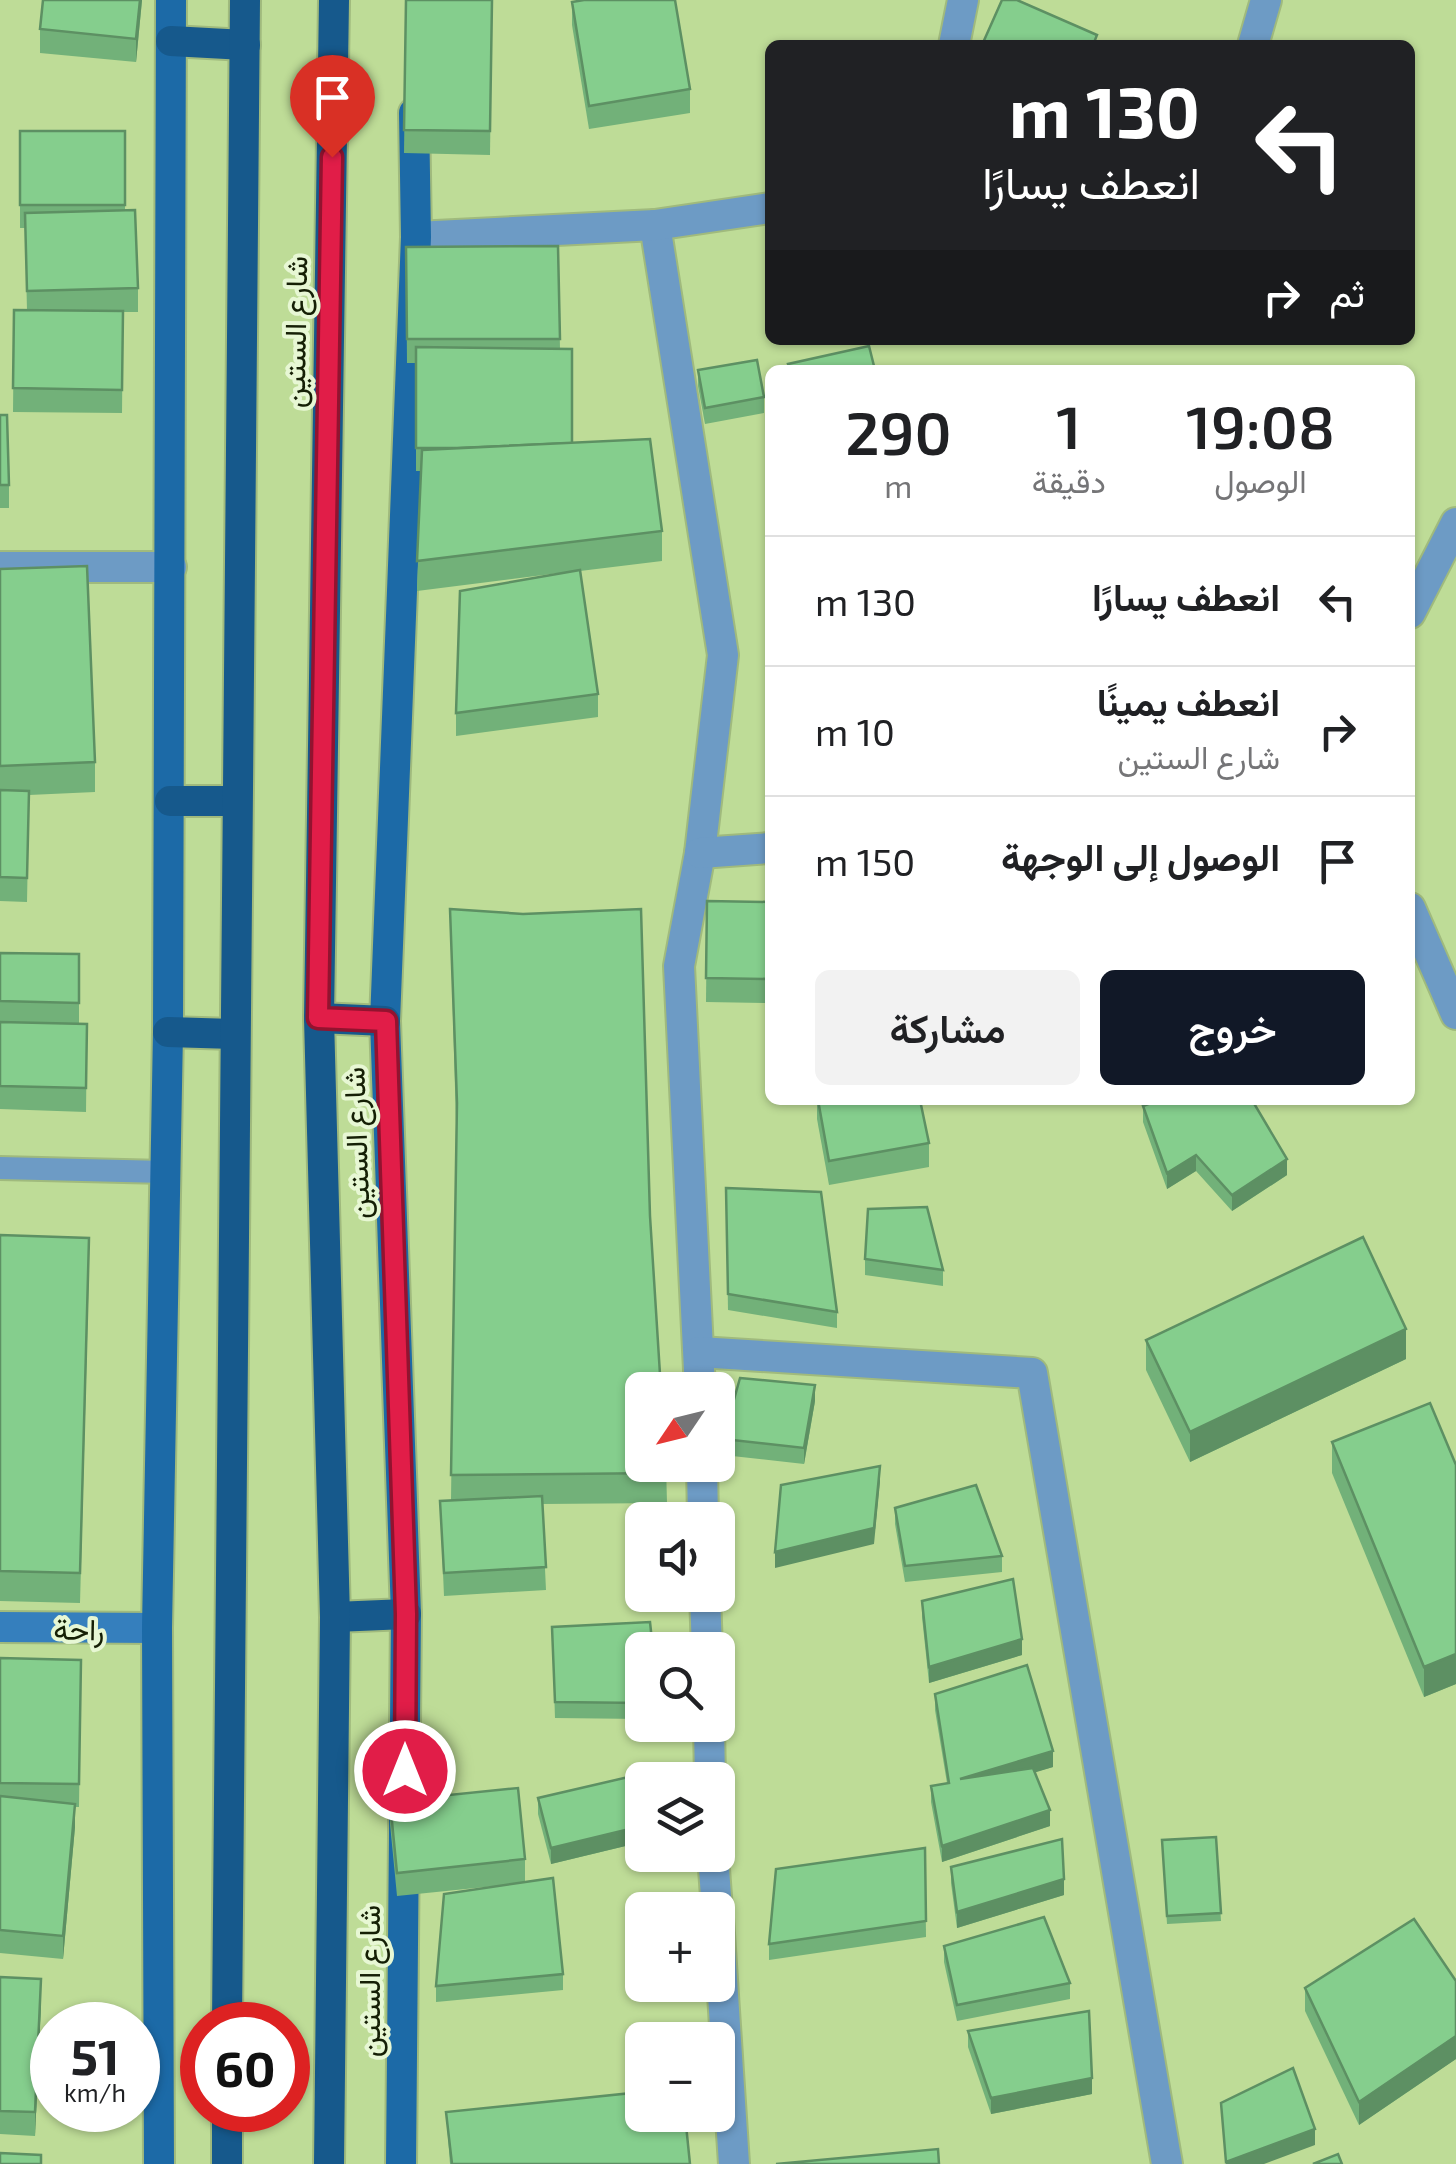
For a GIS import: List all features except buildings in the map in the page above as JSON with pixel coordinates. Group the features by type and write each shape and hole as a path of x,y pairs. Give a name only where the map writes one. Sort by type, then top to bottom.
{"highway":[{"name":"شارع الستين","path":"228,2002 246,0"},
{"name":"شارع الستين","path":"329,2164 335,1617 318,1018 334,0"},
{"path":"171,41 245,45"},
{"path":"170,801 236,801"},
{"path":"318,1018 386,1021"},
{"path":"168,1032 234,1034"},
{"path":"335,1617 406,1614"},
{"path":"226,2164 227,2132"}],"main road":[{"path":"158,2164 157,1628 168,1032 172,0"},
{"name":"شارع الستين","path":"401,2164 406,1614 386,1021 416,237 414,79"}],"street":[{"path":"955,40 963,0"},
{"path":"1254,40 1266,0"},
{"path":"416,237 655,224 765,209"},
{"path":"655,224 723,655 700,853 679,966 699,1372"},
{"path":"1415,603 1456,523"},
{"path":"0,567 171,567"},
{"path":"700,853 765,848"},
{"path":"1415,920 1456,1014"},
{"path":"698,1352 1032,1373 1167,2164"},
{"name":"راحة","path":"0,1627 157,1628"},
{"path":"723,2002 734,2164"}],"lane":[{"path":"0,1168 165,1172"}],"route":[{"path":"332,157 318,1018 386,1021 406,1614 405,1771"}]}
